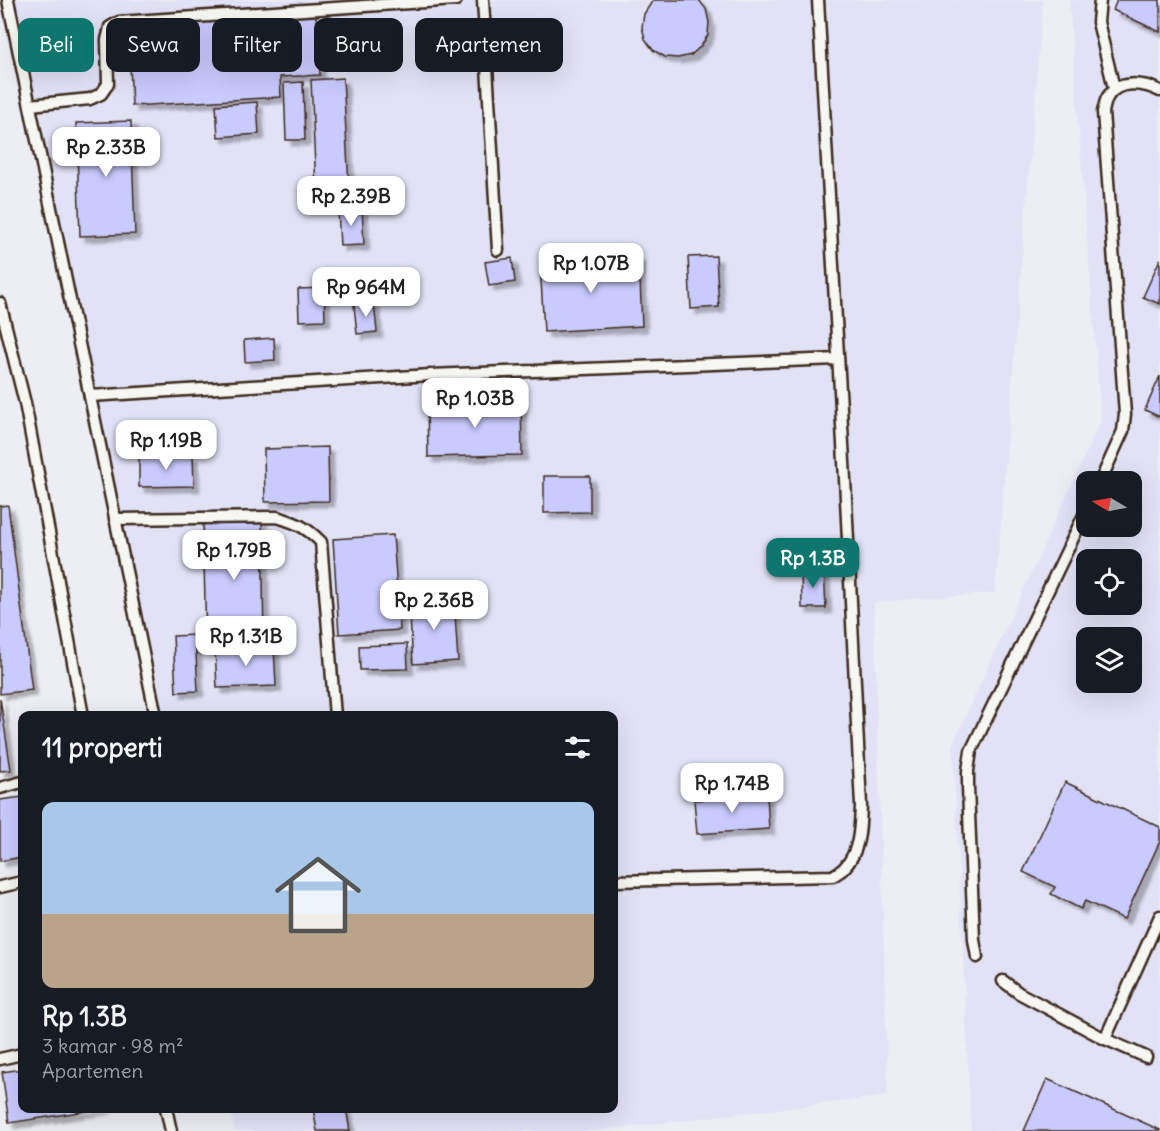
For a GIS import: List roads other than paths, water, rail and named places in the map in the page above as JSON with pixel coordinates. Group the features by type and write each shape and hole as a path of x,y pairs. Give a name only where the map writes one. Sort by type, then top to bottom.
{"lane":[{"path":"8,0 155,711"},
{"path":"30,105 90,99 101,94 108,84 107,40 110,27 118,22 456,0"},
{"path":"483,0 498,250"},
{"path":"618,881 833,876 846,867 855,852 861,806 846,491 818,0"},
{"path":"1100,0 1098,22 1114,88"},
{"path":"1105,471 1123,431 1125,414 1103,112 1107,98 1114,88 1128,84 1142,85 1160,92"},
{"path":"0,303 25,403 82,711"},
{"path":"90,396 431,375 838,359"},
{"path":"115,519 277,517 296,523 310,531 321,542 335,711"},
{"path":"977,957 974,940 968,787 971,751 1076,532"},
{"path":"0,788 18,783"},
{"path":"0,887 18,883"},
{"path":"1105,1039 1160,916"},
{"path":"1003,981 1019,993 1105,1039 1146,1057"},
{"path":"0,1059 18,1055"},
{"path":"167,1113 171,1131"}]}
